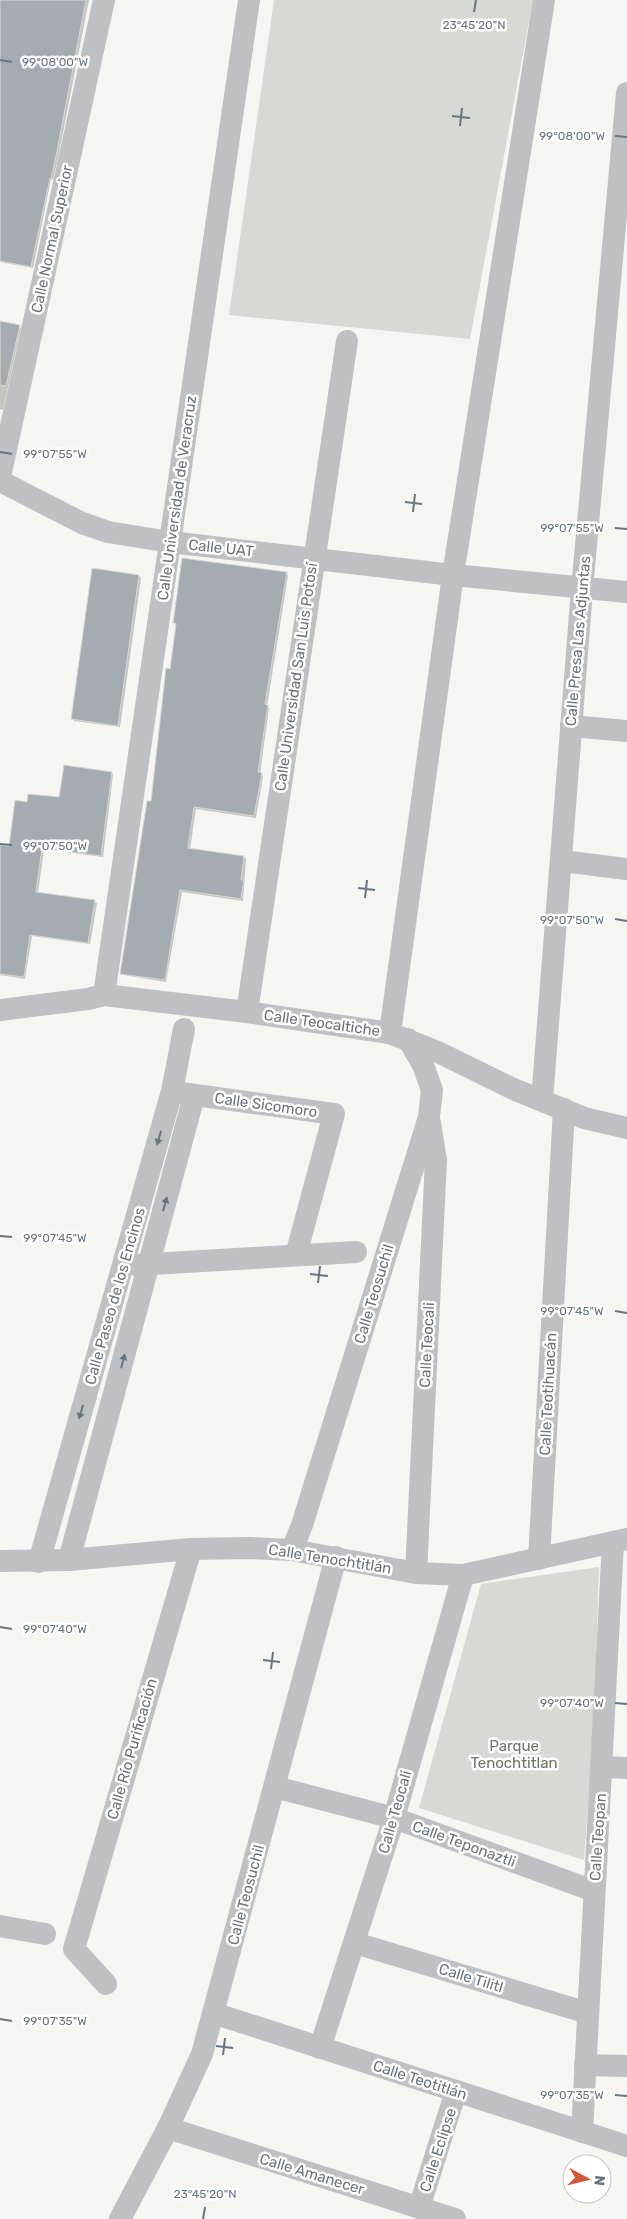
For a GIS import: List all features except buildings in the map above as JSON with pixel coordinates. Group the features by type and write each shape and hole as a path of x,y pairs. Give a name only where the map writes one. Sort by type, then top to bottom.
{"street":[{"name":"Calle Normal Superior","path":"0,479 104,0"},
{"name":"Calle Universidad de Veracruz","path":"104,995 249,0"},
{"path":"399,1036 454,575 544,0"},
{"name":"Calle Presa Las Adjuntas","path":"542,1100 582,589 622,205 627,93"},
{"name":"Calle Universidad San Luis Potosí","path":"247,1012 313,558 347,342"},
{"name":"Calle UAT","path":"0,479 95,529 170,542 454,575 627,592"},
{"path":"571,726 627,731"},
{"path":"562,861 627,869"},
{"name":"Calle Teocaltiche","path":"0,1010 88,999 104,995 247,1012 399,1036 584,1118 627,1128"},
{"name":"Calle Paseo de los Encinos","path":"39,1562 172,1091 184,1029"},
{"name":"Calle Teosuchil","path":"292,1550 302,1525 429,1117 432,1090 423,1065 399,1036"},
{"name":"Calle Sicomoro","path":"172,1091 194,1096 334,1114 296,1255"},
{"name":"Calle Paseo de los Encinos","path":"69,1560 194,1096"},
{"name":"Calle Teotihuacán","path":"538,1559 564,1109"},
{"name":"Calle Teocali","path":"416,1573 436,1160 429,1117"},
{"path":"123,1267 149,1263 356,1252"},
{"path":"58,1495 85,1502"},
{"name":"Calle Tenochtitlán","path":"0,1561 39,1562 191,1549 292,1550 336,1556 416,1573 463,1575 620,1541"},
{"name":"Calle Teopan","path":"582,2132 594,1891 620,1541"},
{"name":"Calle Río Purificación","path":"106,1984 74,1949 191,1549"},
{"name":"Calle Teosuchil","path":"120,2219 168,2128 202,2054 336,1556"},
{"name":"Calle Teocali","path":"320,2048 394,1818 463,1575"},
{"path":"603,1767 627,1768"},
{"name":"Calle Teponaztli","path":"275,1786 394,1818 594,1891"},
{"path":"0,1926 45,1934"},
{"name":"Calle Tilitl","path":"355,1943 588,2012"},
{"name":"Calle Teotitlán","path":"213,2013 627,2146"},
{"path":"585,2065 627,2066"},
{"name":"Calle Eclipse","path":"419,2208 456,2092"},
{"name":"Calle Amanecer","path":"168,2128 455,2219"}],"green space":[{"path":"274,0 533,0 470,339 229,315"},
{"name":"Parque Tenochtitlan","path":"599,1567 594,1726 584,1860 419,1808 481,1584"}]}
